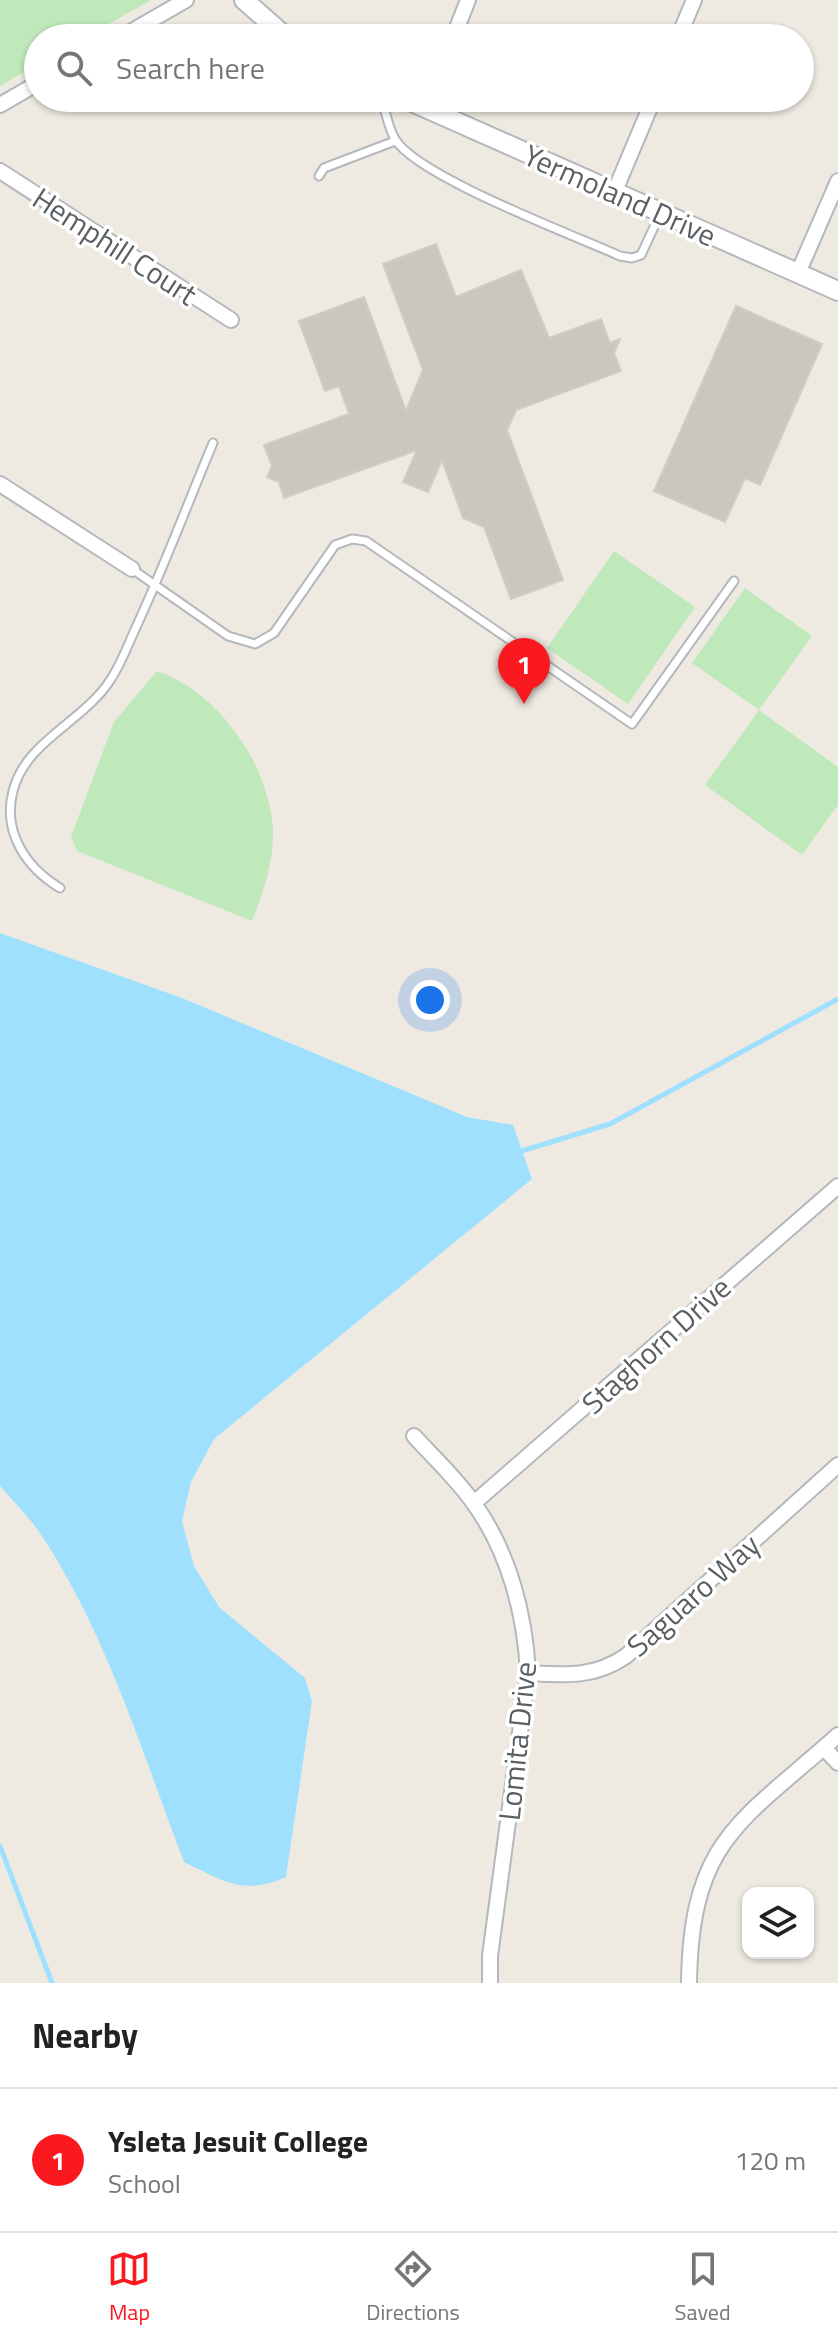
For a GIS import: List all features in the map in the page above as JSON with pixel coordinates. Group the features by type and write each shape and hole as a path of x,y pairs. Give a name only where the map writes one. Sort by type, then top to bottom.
{"street":[{"path":"144,24 186,0"},
{"path":"244,0 271,24"},
{"path":"459,24 468,0"},
{"path":"684,24 694,0"},
{"path":"0,105 24,91"},
{"name":"Yermoland Drive","path":"445,112 614,193 838,291"},
{"path":"614,193 648,112"},
{"name":"Hemphill Court","path":"0,171 231,320"},
{"path":"798,273 838,181"},
{"path":"0,484 132,569"},
{"name":"Staghorn Drive","path":"474,1503 838,1186"},
{"name":"Lomita Drive","path":"414,1436 474,1503 489,1528 513,1584 522,1619 528,1673 490,1956 490,1983"},
{"name":"Saguaro Way","path":"528,1673 575,1676 593,1673 619,1662 838,1465"},
{"path":"689,1983 693,1924 702,1884 717,1849 739,1820 838,1735"},
{"path":"824,1748 838,1763"}],"lane":[{"path":"386,112 395,141 442,176 620,256 632,258 641,255 661,213"},
{"path":"319,176 324,168 395,141"},
{"path":"60,888 31,866 18,844 11,817 16,779 36,750 78,717 106,685 155,586 213,443"},
{"path":"132,569 228,636 255,644 274,633 335,545 352,539 366,541 632,724 734,581"}],"green space":[{"path":"0,0 151,0 109,24 24,24 24,72 0,86"},
{"path":"614,551 695,607 628,704 547,648"},
{"path":"745,588 812,636 759,710 692,663"},
{"path":"157,671 199,694 217,711 234,730 259,773 272,819 273,845 265,885 252,921 77,851 71,837 114,722"},
{"path":"759,710 838,767 838,805 802,855 705,785"}],"water":[{"path":"0,933 182,998 467,1117 513,1125 532,1179 214,1439 191,1482 182,1521 194,1566 219,1607 305,1678 312,1701 286,1877 271,1883 234,1884 184,1862 121,1693 84,1611 40,1533 0,1486"}],"building":[{"path":"436,244 456,297 521,270 549,338 601,319 610,343 620,339 614,353 621,371 516,410 507,430 563,580 511,599 484,527 463,518 442,460 428,492 403,482 417,450 284,498 279,482 267,477 272,466 264,445 349,414 339,386 325,391 299,321 364,297 406,411 423,370 383,264"},
{"path":"736,306 822,344 760,485 745,478 725,522 654,491"}],"waterway":[{"path":"515,1153 610,1124 838,999"},
{"path":"0,1846 52,1983"}],"place":[{"name":"Ysleta Jesuit College","path":"524,704"}]}
